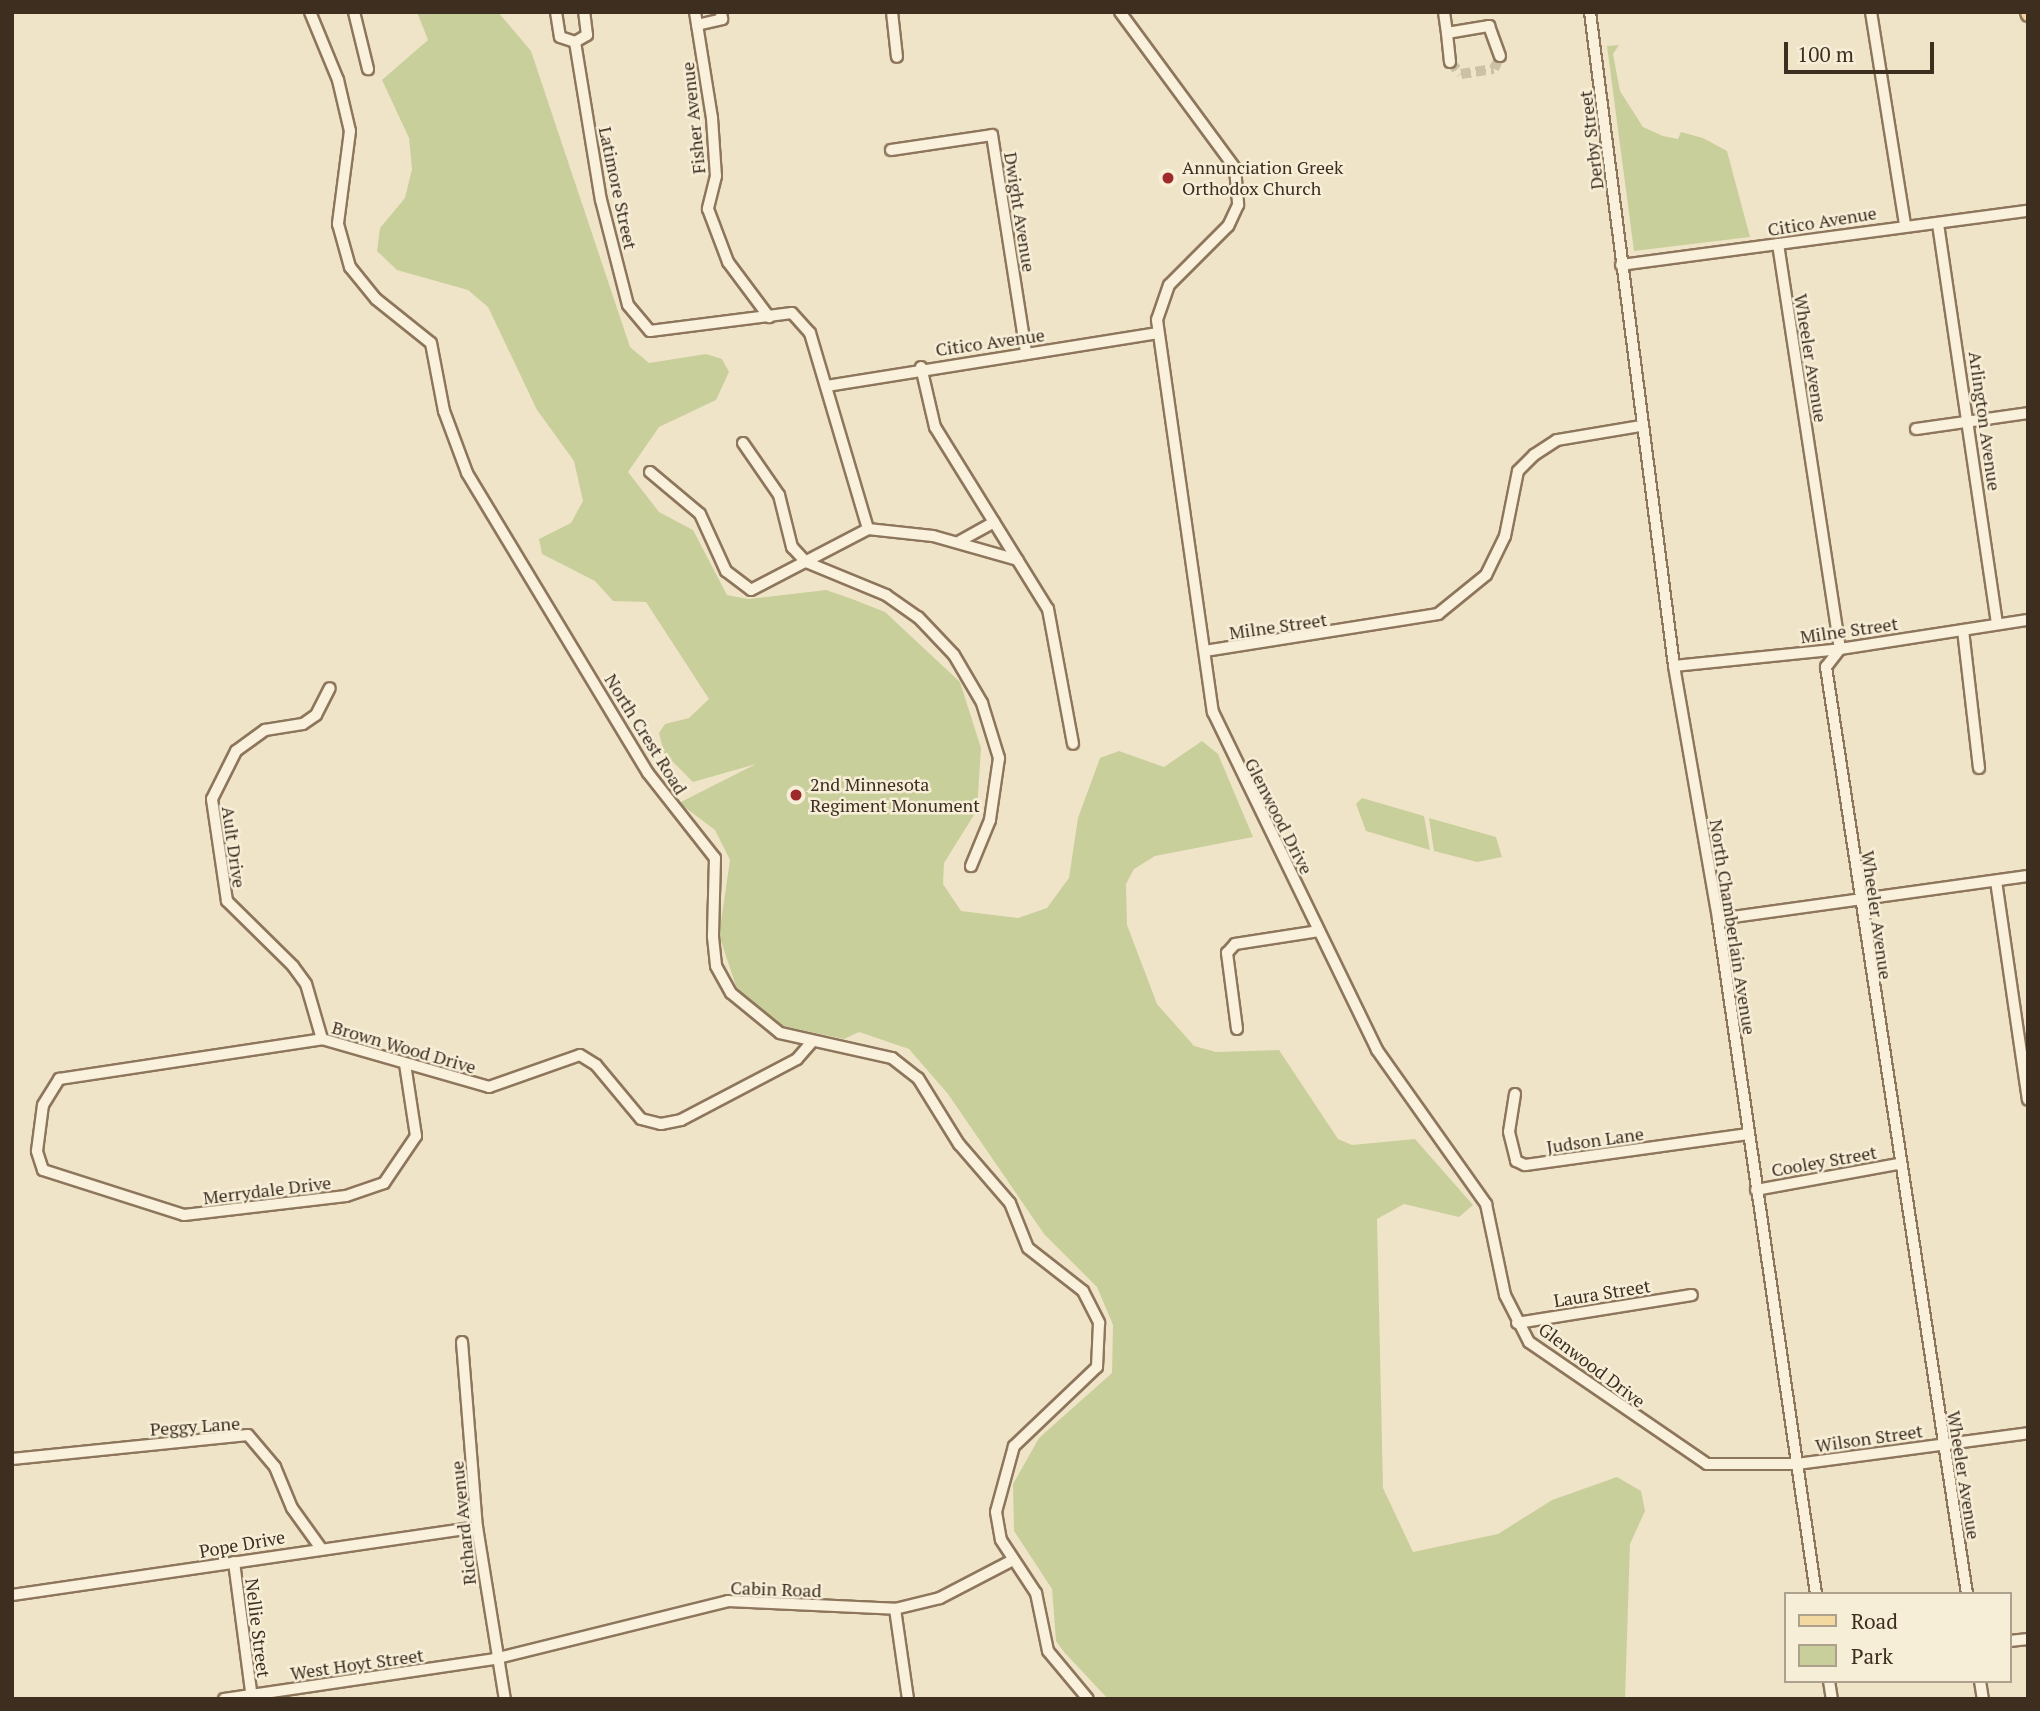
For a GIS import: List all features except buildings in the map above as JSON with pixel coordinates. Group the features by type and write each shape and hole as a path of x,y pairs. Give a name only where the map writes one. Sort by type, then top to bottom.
{"street":[{"name":"North Crest Road","path":"310,12 338,80 349,131 338,224 350,267 376,299 431,342 444,411 467,473 648,773 716,858 712,937 716,966 730,993 761,1024 812,1042 892,1058 918,1078 959,1144 1010,1203 1028,1248 1083,1291 1099,1323 1097,1367 1014,1446 1001,1481 996,1512 1011,1561 1036,1593 1048,1651 1088,1699"},
{"path":"354,12 368,69"},
{"name":"Latimore Street","path":"556,12 560,37 575,42 587,35 584,12"},
{"name":"Fisher Avenue","path":"695,12 716,176 709,209 729,262 769,317"},
{"path":"697,25 722,19 721,12"},
{"path":"892,12 897,57"},
{"name":"Glenwood Drive","path":"1120,12 1234,168 1233,215 1217,241 1169,285 1158,333 1213,712 1228,750 1377,1050 1486,1204 1517,1323 1529,1342 1695,1460 1797,1464"},
{"path":"1444,12 1450,62"},
{"name":"Derby Street","path":"1590,12 1621,265"},
{"path":"1871,12 1905,225"},
{"path":"1447,33 1489,26 1500,56"},
{"name":"Latimore Street","path":"575,42 601,200 628,305 650,331 769,317"},
{"name":"Dwight Avenue","path":"891,150 992,135 1026,353"},
{"name":"Citico Avenue","path":"1621,265 1905,225 1938,224 2028,211"},
{"name":"Arlington Avenue","path":"1938,224 1970,421 1997,624"},
{"name":"Wheeler Avenue","path":"1778,244 1840,649 1826,667 1858,900 1967,1592"},
{"name":"North Chamberlain Avenue","path":"1621,265 1674,666 1718,919 1747,1134 1816,1592"},
{"path":"769,317 792,313 810,333 868,529"},
{"name":"Citico Avenue","path":"827,386 921,368 1158,333"},
{"path":"921,368 934,427 1048,610 1073,744"},
{"path":"1916,429 2028,413"},
{"name":"Milne Street","path":"1205,651 1438,614 1486,575 1505,536 1518,471 1534,455 1557,440 1641,426"},
{"path":"743,443 779,495 792,547 806,562 886,595 918,618 954,655 982,703 999,758 990,820 971,866"},
{"path":"650,472 700,514 737,585 751,590 772,584 806,562 868,529 959,542 1018,560"},
{"path":"959,542 994,522"},
{"name":"Milne Street","path":"1674,666 1840,649 2028,620"},
{"path":"1963,630 1979,768"},
{"name":"Ault Drive","path":"321,1039 306,984 226,901 212,799 236,751 265,730 303,724 316,715 330,688"},
{"path":"1718,919 2028,876"},
{"path":"1996,881 2028,1100"},
{"path":"1237,1029 1227,953 1235,944 1319,931"},
{"name":"Brown Wood Drive","path":"59,1079 321,1039 489,1087 579,1055 596,1065 641,1119 661,1124 681,1120 786,1065 812,1042"},
{"name":"Merrydale Drive","path":"59,1079 43,1105 37,1151 43,1170 198,1214 298,1205 384,1183 416,1136 405,1064"},
{"name":"Judson Lane","path":"1515,1094 1509,1132 1516,1160 1525,1165 1747,1134"},
{"name":"Cooley Street","path":"1756,1190 1898,1164"},
{"name":"Laura Street","path":"1517,1323 1692,1295"},
{"name":"Richard Avenue","path":"461,1342 477,1527 494,1659 505,1699"},
{"name":"Wilson Street","path":"1797,1464 2028,1433"},
{"name":"Peggy Lane","path":"12,1459 248,1435 275,1467 292,1508 320,1547"},
{"name":"Pope Drive","path":"12,1595 320,1547 477,1527"},
{"name":"Cabin Road","path":"494,1659 728,1601 895,1609 940,1598 1011,1561"},
{"name":"Nellie Street","path":"234,1562 251,1697"},
{"path":"895,1609 908,1699"},
{"name":"West Hoyt Street","path":"224,1699 494,1659"}],"green space":[{"path":"417,12 498,12 531,51 630,347 649,363 706,354 722,359 729,372 716,400 659,427 628,472 659,512 693,530 727,595 748,599 826,590 852,599 885,612 960,682 981,748 977,810 944,863 943,884 961,911 1018,918 1047,908 1069,878 1078,818 1100,758 1119,751 1164,767 1202,741 1218,754 1253,837 1155,856 1134,869 1126,884 1127,925 1157,1004 1194,1046 1216,1052 1279,1050 1338,1139 1352,1145 1415,1139 1473,1205 1459,1217 1404,1204 1377,1219 1383,1488 1413,1552 1498,1534 1552,1500 1617,1477 1641,1491 1645,1511 1630,1544 1625,1699 1108,1699 1056,1641 1052,1589 1014,1531 1013,1484 1039,1438 1112,1373 1113,1325 1097,1287 1044,1234 948,1094 909,1049 859,1032 844,1039 783,1026 762,1015 736,986 719,935 730,860 715,830 679,803 756,764 693,782 664,753 659,733 665,724 689,718 709,699 646,602 613,601 595,581 542,554 539,539 571,523 583,501 574,461 537,410 488,307 468,290 397,270 377,251 380,228 405,198 412,169 409,138 382,80 428,40"},
{"path":"1619,45 1613,54 1620,91 1643,127 1678,139 1681,132 1703,138 1727,151 1750,237 1634,251 1607,46"},
{"path":"1362,798 1424,816 1430,850 1366,831 1356,804"},
{"path":"1429,818 1496,837 1502,857 1477,862 1434,851"}],"tunnel":[{"path":"1450,62 1461,74 1494,69 1500,56"}],"place":[{"name":"Annunciation Greek Orthodox Church","path":"1168,178"},
{"name":"2nd Minnesota Regiment Monument","path":"796,795"}]}
